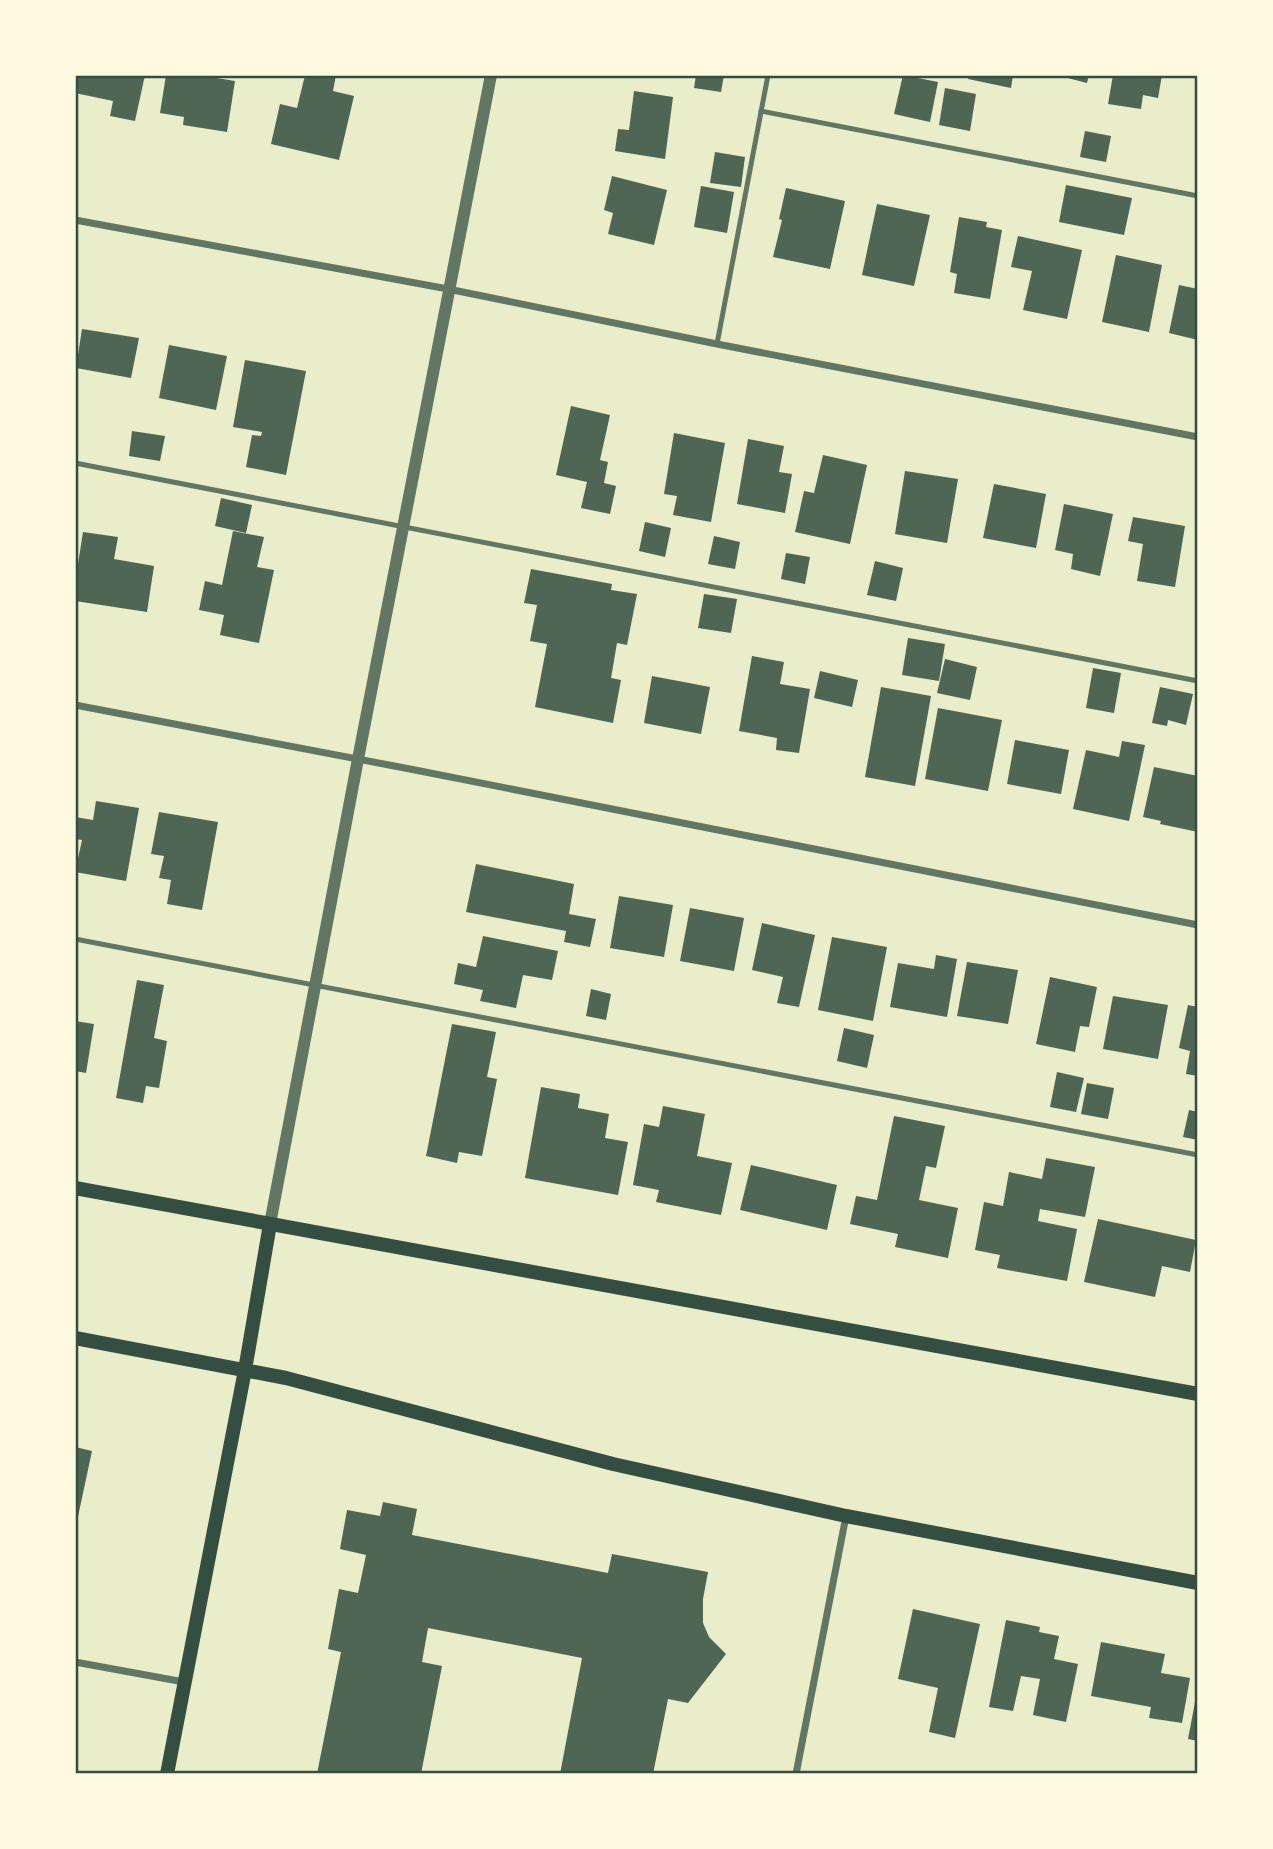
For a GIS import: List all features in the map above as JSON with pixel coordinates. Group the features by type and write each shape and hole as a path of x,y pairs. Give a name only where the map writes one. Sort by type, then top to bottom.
{"main road":[{"path":"75,1188 1198,1394"},
{"path":"167,1774 270,1224"},
{"path":"75,1338 312,1385 612,1464 846,1517 1198,1583"}],"street":[{"path":"270,1224 491,75"},
{"path":"75,220 448,289 1198,437"},
{"path":"75,705 1198,925"},
{"path":"796,1774 846,1517"},
{"path":"75,1662 184,1682"}],"lane":[{"path":"717,344 768,75"},
{"path":"761,111 1198,196"},
{"path":"75,463 1198,681"},
{"path":"75,940 1198,1155"}],"building":[{"path":"75,75 145,75 135,121 110,116 113,101 75,93"},
{"path":"166,75 198,75 235,81 227,132 183,125 184,117 160,113"},
{"path":"305,75 336,75 333,91 354,96 339,160 271,144 280,104 297,108"},
{"path":"696,75 724,75 721,92 694,88"},
{"path":"903,75 938,82 930,122 894,114"},
{"path":"969,75 1013,75 1011,88 968,79"},
{"path":"1056,75 1089,75 1087,83"},
{"path":"1113,75 1162,75 1158,98 1143,95 1141,109 1108,104"},
{"path":"945,88 976,94 970,131 939,125"},
{"path":"634,91 673,97 665,159 615,151 618,129 629,130"},
{"path":"1085,131 1111,136 1106,162 1080,157"},
{"path":"715,152 745,157 741,187 710,183"},
{"path":"612,176 667,190 654,245 608,234 613,213 604,210"},
{"path":"1066,185 1132,198 1124,235 1059,222"},
{"path":"701,186 734,192 727,233 694,227"},
{"path":"786,188 845,201 830,269 773,257"},
{"path":"877,204 930,215 914,286 862,275"},
{"path":"959,217 987,222 986,227 1002,230 990,299 954,293 957,274 950,272"},
{"path":"1018,236 1082,250 1067,319 1023,310 1032,271 1011,267"},
{"path":"1116,255 1162,265 1149,332 1102,322"},
{"path":"1179,285 1198,289 1198,340 1169,333"},
{"path":"82,329 139,338 131,378 76,368"},
{"path":"169,345 227,356 216,410 159,398"},
{"path":"245,360 306,371 286,475 246,467 252,435 261,436 262,432 233,427"},
{"path":"571,406 610,415 600,460 608,462 604,483 616,486 610,514 581,508 587,482 556,475"},
{"path":"132,431 165,436 160,461 129,456"},
{"path":"674,433 725,443 711,522 673,515 677,496 664,494"},
{"path":"748,439 784,446 779,472 792,474 785,513 737,504"},
{"path":"823,455 867,465 850,544 795,532 804,491 814,493"},
{"path":"905,471 958,479 947,543 895,534"},
{"path":"994,484 1046,494 1036,548 983,538"},
{"path":"221,498 252,505 246,533 215,526"},
{"path":"1064,504 1113,514 1100,576 1071,569 1073,554 1055,550"},
{"path":"1133,517 1185,526 1175,587 1137,581 1143,544 1128,541"},
{"path":"645,522 671,528 665,557 639,551"},
{"path":"233,531 264,537 257,567 274,570 259,643 220,635 224,615 199,610 205,581 222,585"},
{"path":"83,532 118,537 114,559 154,566 147,612 75,601"},
{"path":"714,536 740,542 735,569 708,564"},
{"path":"786,553 810,557 805,584 781,579"},
{"path":"875,561 903,568 896,601 867,595"},
{"path":"531,569 612,584 611,590 637,594 627,645 617,643 611,678 621,680 613,723 535,707 547,644 530,641 537,605 524,603"},
{"path":"704,594 737,599 731,633 698,628"},
{"path":"908,638 945,644 939,681 902,675"},
{"path":"752,656 784,662 780,684 810,689 799,753 776,750 777,738 739,731"},
{"path":"945,659 977,667 970,700 937,693"},
{"path":"1093,668 1121,673 1114,713 1086,708"},
{"path":"820,671 858,680 852,707 814,698"},
{"path":"652,676 710,687 701,734 644,723"},
{"path":"881,687 931,696 915,786 865,777"},
{"path":"1160,687 1193,694 1186,725 1168,720 1167,726 1152,723"},
{"path":"938,708 1002,720 988,791 925,779"},
{"path":"1015,740 1069,750 1061,794 1007,784"},
{"path":"1122,741 1145,745 1129,821 1073,809 1086,750 1119,757"},
{"path":"1154,767 1198,776 1198,832 1160,824 1161,821 1143,817"},
{"path":"96,801 139,808 126,881 75,872 82,840 75,839 75,817 93,820"},
{"path":"159,812 218,822 202,910 167,904 171,880 159,878 164,856 151,854"},
{"path":"476,864 574,884 569,914 596,919 590,947 564,942 566,931 466,912"},
{"path":"619,896 673,905 664,957 610,948"},
{"path":"690,908 744,918 734,971 680,961"},
{"path":"762,923 815,935 799,1007 777,1003 783,977 752,970"},
{"path":"483,936 558,951 552,980 523,975 516,1008 480,1001 483,990 454,984 458,963 476,967"},
{"path":"832,937 887,947 873,1021 818,1010"},
{"path":"936,955 957,959 947,1017 890,1007 898,963 934,969"},
{"path":"967,962 1018,970 1008,1024 957,1016"},
{"path":"1050,977 1097,987 1089,1027 1080,1026 1075,1052 1036,1044"},
{"path":"137,980 164,985 154,1038 167,1041 159,1088 146,1086 143,1103 116,1098"},
{"path":"591,989 611,994 606,1020 586,1016"},
{"path":"1113,996 1168,1005 1158,1059 1103,1049"},
{"path":"1188,1005 1198,1007 1198,1076 1186,1074 1190,1051 1179,1048"},
{"path":"75,1021 94,1024 86,1073 75,1071"},
{"path":"452,1024 496,1032 487,1077 497,1079 482,1156 459,1152 457,1163 426,1156"},
{"path":"844,1028 874,1035 867,1068 837,1061"},
{"path":"1057,1072 1084,1078 1076,1112 1050,1107"},
{"path":"1087,1083 1114,1088 1108,1119 1081,1114"},
{"path":"541,1087 580,1094 578,1108 609,1114 605,1138 628,1142 618,1195 525,1178"},
{"path":"663,1106 705,1114 697,1156 732,1163 721,1215 656,1202 659,1190 633,1185 644,1124 659,1127"},
{"path":"1189,1110 1198,1112 1198,1140 1183,1137"},
{"path":"894,1116 945,1126 936,1168 926,1166 919,1200 958,1208 948,1258 895,1247 898,1234 850,1224 856,1196 877,1200"},
{"path":"1046,1158 1095,1167 1085,1217 1040,1209 1038,1221 1077,1229 1067,1281 997,1268 1000,1255 975,1250 984,1202 1003,1206 1009,1172 1042,1179"},
{"path":"751,1165 837,1185 827,1230 740,1210"},
{"path":"1098,1219 1196,1240 1190,1272 1162,1266 1155,1297 1084,1282"},
{"path":"75,1447 92,1451 76,1526 75,1525"},
{"path":"383,1502 417,1509 412,1535 608,1573 612,1554 708,1572 703,1599 703,1623 709,1637 726,1654 688,1703 668,1699 653,1774 560,1774 582,1658 428,1628 422,1662 442,1666 421,1774 317,1774 341,1652 328,1649 339,1589 358,1593 366,1555 340,1549 347,1510 380,1516"},
{"path":"913,1609 980,1624 955,1738 929,1732 938,1688 898,1679"},
{"path":"1006,1620 1040,1627 1039,1632 1059,1636 1054,1659 1078,1664 1066,1722 1033,1715 1040,1679 1021,1676 1013,1711 989,1707"},
{"path":"1101,1642 1165,1654 1161,1673 1190,1678 1182,1723 1149,1718 1151,1707 1091,1696"},
{"path":"1198,1697 1198,1741 1188,1739"}]}
